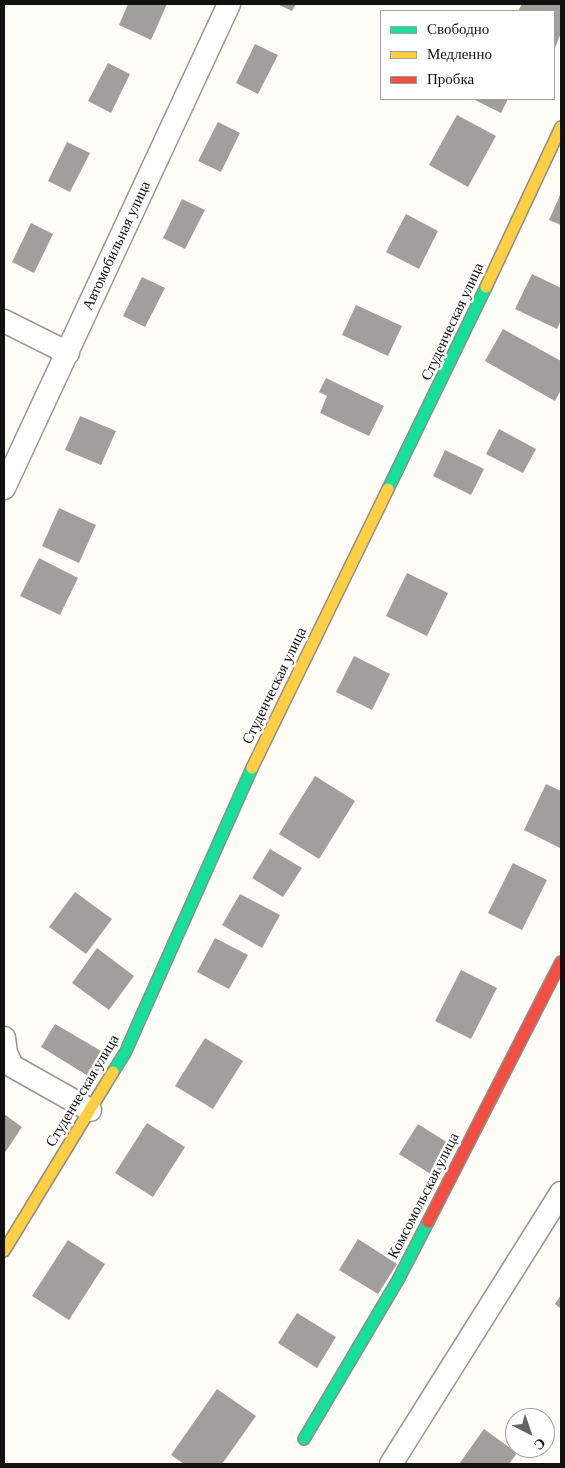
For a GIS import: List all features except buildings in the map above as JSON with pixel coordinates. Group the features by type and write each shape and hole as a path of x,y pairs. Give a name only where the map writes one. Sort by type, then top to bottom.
{"street":[{"name":"Автомобильная улица","path":"4,488 228,4"},
{"name":"Студенческая улица","path":"4,1250 125,1053 262,745 433,398 561,127"},
{"path":"4,321 68,353"},
{"name":"Комсомольская улица","path":"304,1440 398,1280 561,962"},
{"path":"4,1038 6,1053 12,1066 90,1110"},
{"path":"391,1464 561,1193"}],"traffic: fast":[{"path":"388,489 486,287"},
{"path":"113,1072 125,1053 252,768"},
{"path":"304,1439 398,1280 428,1222"}],"traffic: slow":[{"path":"486,287 561,127"},
{"path":"252,768 388,489"},
{"path":"4,1251 113,1072"}],"traffic: jam":[{"path":"428,1222 561,962"}]}
